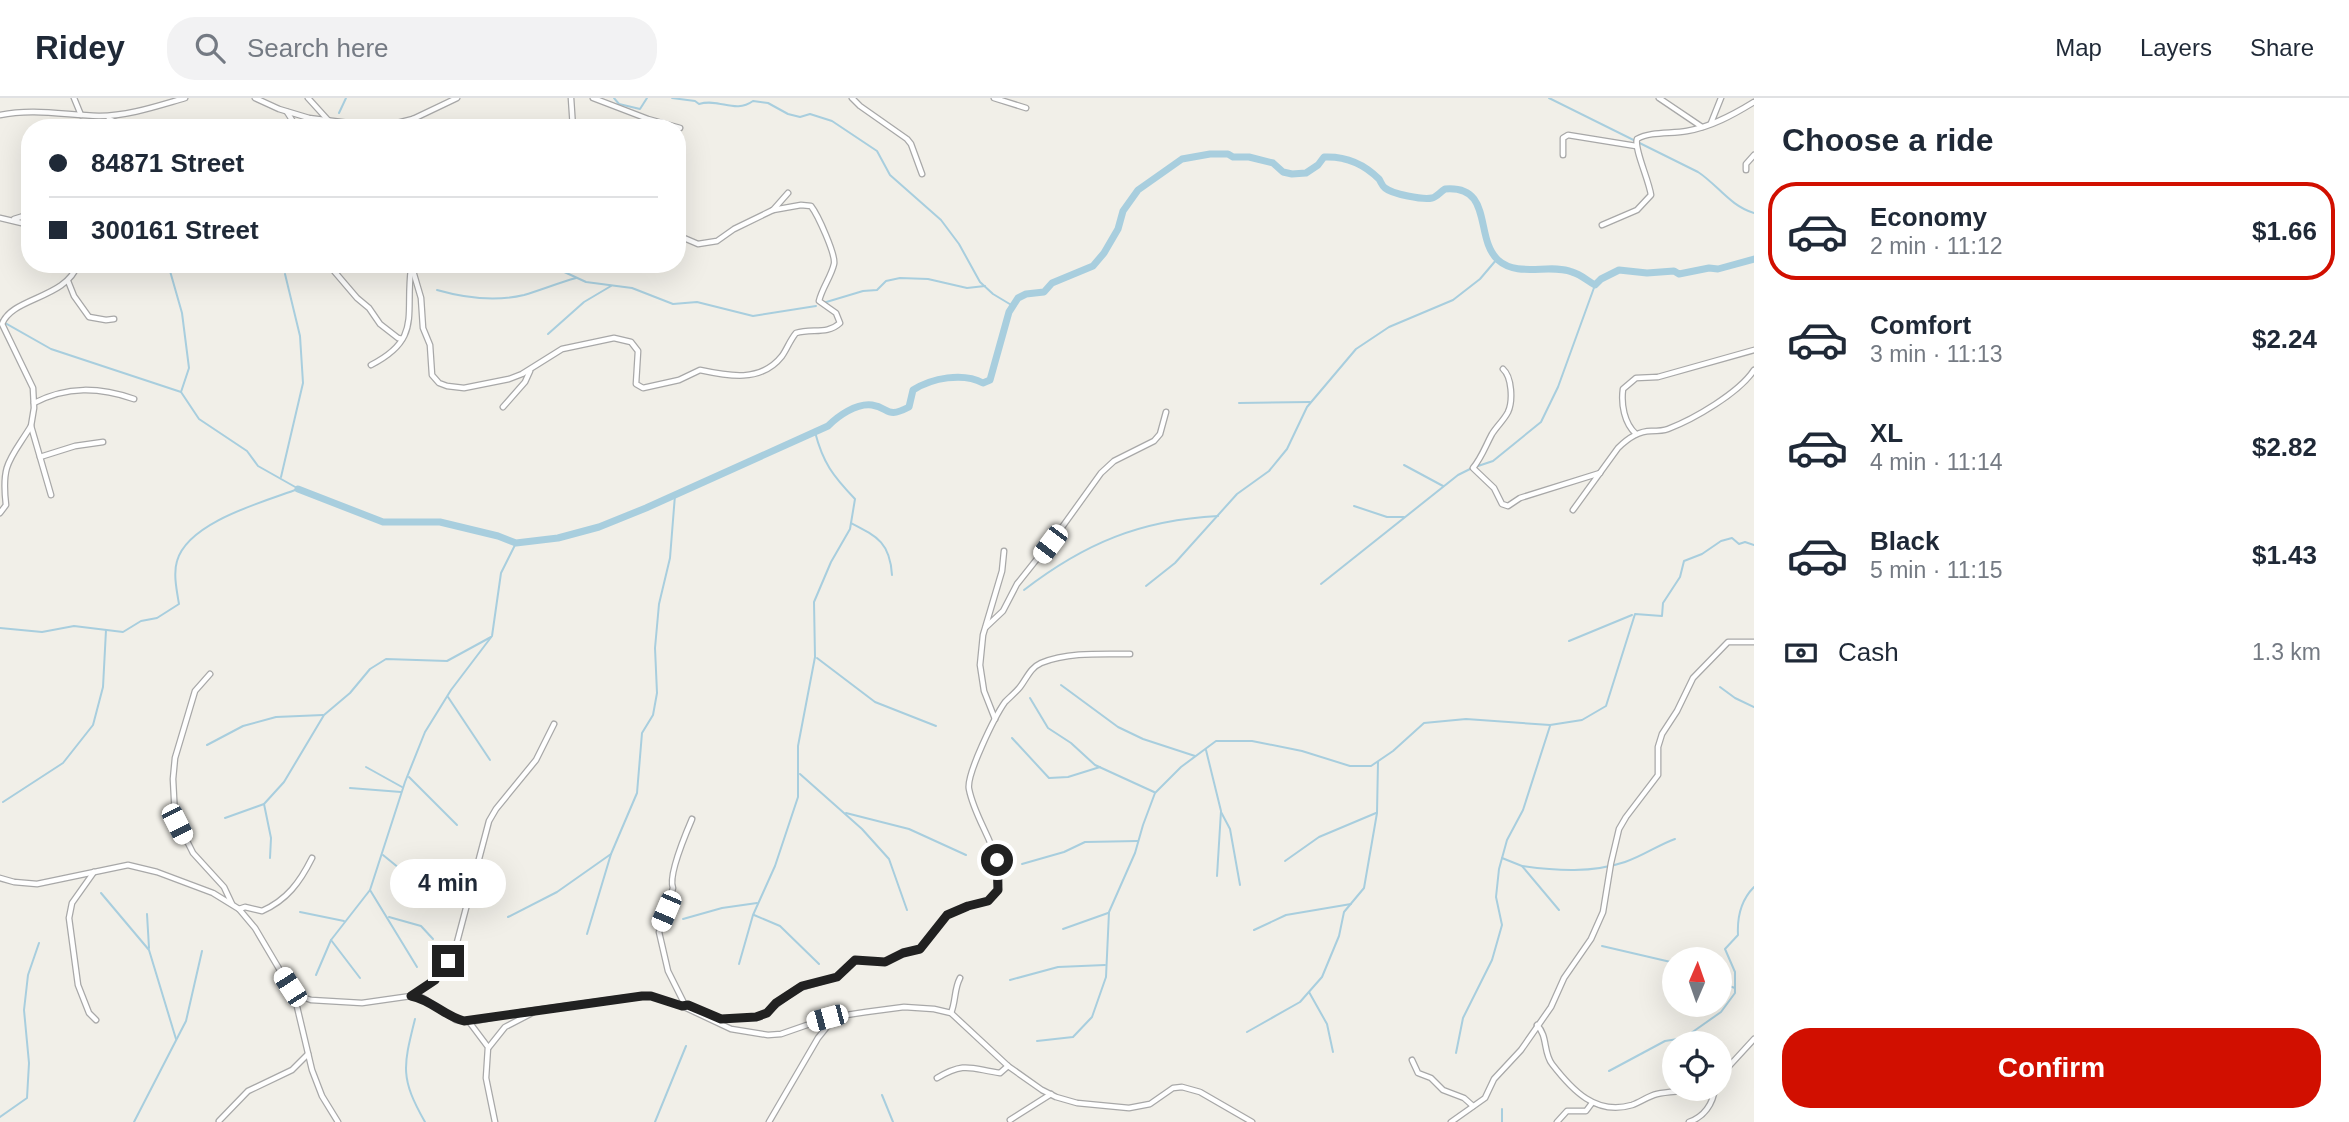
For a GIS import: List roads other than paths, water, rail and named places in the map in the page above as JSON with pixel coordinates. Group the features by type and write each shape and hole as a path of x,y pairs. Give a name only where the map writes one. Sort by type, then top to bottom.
{"street":[{"path":"74,98 81,115"},
{"path":"0,115 30,111 110,117 185,98"},
{"path":"255,98 287,112 324,119"},
{"path":"308,98 328,119"},
{"path":"413,119 457,98"},
{"path":"571,98 572,119"},
{"path":"593,98 648,119"},
{"path":"852,98 907,139 922,174"},
{"path":"994,98 1026,108"},
{"path":"1659,98 1703,127"},
{"path":"1710,124 1721,98"},
{"path":"1602,225 1637,210 1649,198 1651,193 1646,172 1636,146 1640,137 1703,127 1754,102"},
{"path":"287,112 291,119"},
{"path":"1563,155 1563,138 1567,135 1636,146"},
{"path":"1746,170 1748,161 1754,155"},
{"path":"773,210 788,193"},
{"path":"414,273 421,298 423,328 430,345 432,375 447,386 464,388 509,379 572,345 614,338 631,342 636,347 639,360 636,384 643,388 679,380 700,370 720,375 748,376 779,359 796,333 811,330 830,331 840,323 836,313 819,301 835,260 811,206 773,210 710,243 691,243 686,240"},
{"path":"11,219 21,216"},
{"path":"0,218 21,222"},
{"path":"51,495 31,426 33,388 3,328 3,322 16,310 68,281 73,273"},
{"path":"336,273 369,308 380,324 403,339"},
{"path":"371,365 383,359 403,339 409,325 411,273"},
{"path":"68,281 79,306 89,317 114,319"},
{"path":"1637,434 1626,419 1623,400 1623,388 1630,381 1642,377 1658,377 1754,350"},
{"path":"1503,369 1507,372 1509,381 1510,407 1481,459 1473,468 1491,484 1502,504 1508,506 1520,498 1600,474"},
{"path":"503,407 525,382 530,370"},
{"path":"1573,510 1618,447 1637,434 1669,429 1706,410 1744,383 1754,370"},
{"path":"34,403 51,394 78,389 134,399"},
{"path":"986,628 1003,611 1017,584 1054,539 1101,473 1114,461 1154,441 1160,434 1166,412"},
{"path":"0,513 6,505 3,483 7,465 31,426"},
{"path":"40,457 75,446 103,442"},
{"path":"995,720 981,674 982,643 1004,563 1004,551"},
{"path":"1451,1122 1485,1098 1494,1079 1521,1050 1551,1007 1564,978 1595,932 1603,912 1619,829 1658,775 1659,742 1689,684 1728,642 1754,642"},
{"path":"294,994 311,1000 350,1003 411,996 423,998 456,1020 470,1022 642,996 651,996 721,1019 744,1019 764,1015 797,989 837,977 855,960 885,962 903,953 920,949 947,915 993,897 999,886 997,860 978,817 968,782 995,720 1034,667 1040,664 1063,655 1130,654"},
{"path":"210,674 195,691 175,758 174,817 193,853 224,887 233,905"},
{"path":"411,996 435,980 442,966 450,958 456,946 489,821 536,760 554,724"},
{"path":"692,819 671,882 673,888 659,932 668,971 684,1006 714,1023 755,1034 781,1034 809,1023 835,1018 904,1007 934,1009 951,1013 1008,1066 1051,1094 1077,1103 1129,1108 1150,1104 1173,1088 1182,1087 1199,1092 1251,1122"},
{"path":"239,909 247,907 262,911 283,900 299,881 312,858"},
{"path":"0,878 37,884 128,865 213,893 239,909 255,928 294,994 322,1096 338,1122"},
{"path":"94,871 72,903 69,918 78,985 89,1013 96,1020"},
{"path":"951,1013 956,1002 956,986 960,978"},
{"path":"495,1122 486,1078 488,1047 505,1027 537,1010"},
{"path":"769,1122 818,1038 835,1018"},
{"path":"470,1022 488,1047"},
{"path":"1537,1025 1543,1033 1546,1053 1552,1065 1578,1094 1592,1103 1623,1107 1662,1093"},
{"path":"1732,1063 1754,1039"},
{"path":"219,1122 248,1091 292,1070 309,1054"},
{"path":"1412,1060 1418,1073 1432,1079 1443,1090 1464,1098 1473,1106"},
{"path":"937,1078 949,1071 968,1066 997,1073 1003,1072 1008,1066"},
{"path":"1010,1120 1051,1094"},
{"path":"1689,1122 1697,1119 1712,1101"},
{"path":"1557,1122 1567,1111 1586,1111 1592,1103"}],"waterway":[{"path":"339,113 346,98"},
{"path":"614,98 619,104 640,109 647,98"},
{"path":"672,98 699,104 734,106 753,101 768,103 788,114 800,117 810,114 832,121 877,151 890,175 941,220 959,244 980,282 1013,306"},
{"path":"1549,98 1698,172 1731,200 1754,213"},
{"path":"298,489 383,522 440,522 516,543 558,538 599,527 828,426 854,408 872,405 896,412 909,407 913,390 929,382 957,377 983,383 990,380 1009,312 1018,298 1044,292 1052,283 1093,266 1104,253 1118,229 1123,211 1138,190 1182,159 1210,154 1249,157 1273,163 1283,172 1292,174 1306,173 1324,157 1339,158 1361,165 1379,179 1385,188 1401,194 1432,198 1445,189 1460,190 1471,195 1477,204 1486,239 1498,260 1515,268 1563,270 1578,274 1595,285 1619,270 1647,273 1674,271 1679,274 1709,268 1718,269 1754,259"},
{"path":"1146,586 1175,563 1237,494 1269,471 1287,449 1307,407 1356,349 1389,327 1453,300 1480,279 1497,259"},
{"path":"171,273 182,313 189,368 181,392"},
{"path":"566,273 586,282 632,288 673,304 697,302 753,316 816,306"},
{"path":"281,477 303,383 300,336 285,274"},
{"path":"437,290 491,299 524,295 576,278"},
{"path":"823,303 863,291 877,290 886,281 900,278 928,279 967,288 985,286"},
{"path":"1478,466 1493,461 1541,422 1558,387 1595,285"},
{"path":"548,334 584,302 611,286"},
{"path":"0,320 51,349 181,392 199,419 247,451 258,466 297,488"},
{"path":"1239,403 1310,402"},
{"path":"739,964 753,915 775,866 798,797 798,746 815,657 814,602 831,562 850,529 855,499 830,468 815,432"},
{"path":"1404,465 1443,486"},
{"path":"1321,584 1458,475 1472,468"},
{"path":"0,628 42,632 74,626 123,632 141,621 157,618 179,604 175,577 177,561 184,547 196,535 228,515 298,489"},
{"path":"587,934 611,854 637,793 642,733 653,715 657,693 655,648 659,604 670,558 675,495"},
{"path":"1354,506 1387,517 1404,517"},
{"path":"1024,590 1069,559 1115,537 1164,523 1218,516"},
{"path":"851,523 881,542 889,555 892,575"},
{"path":"1037,1041 1073,1037 1092,1017 1106,977 1109,912 1135,853 1155,793 1181,767 1216,741 1252,741 1302,751 1350,766 1371,766 1393,751 1424,723 1466,719 1550,725 1582,720 1606,706 1635,614 1662,616 1663,603 1680,577 1684,561 1732,538 1739,544 1745,542 1754,545"},
{"path":"316,975 331,940 370,890 405,782 425,732 451,690 492,636 501,573 516,543"},
{"path":"1569,641 1632,615"},
{"path":"3,802 63,763 93,725 103,687 106,630"},
{"path":"225,818 264,804 284,782 324,715 350,693 370,669 386,659 447,661 491,637"},
{"path":"817,658 875,702 936,726"},
{"path":"1061,685 1118,727 1143,739 1195,756"},
{"path":"1720,687 1754,707"},
{"path":"448,697 490,760"},
{"path":"1030,698 1048,728 1071,743 1095,765 1154,792"},
{"path":"207,745 243,726 276,717 323,715"},
{"path":"1456,1053 1463,1018 1492,960 1502,925 1496,897 1499,869 1507,840 1523,810 1550,726"},
{"path":"1012,738 1049,778 1068,777 1100,767"},
{"path":"1206,750 1221,811 1217,876"},
{"path":"1247,1032 1300,1002 1322,977 1339,936 1344,912 1364,888 1377,813 1378,762"},
{"path":"366,767 402,787"},
{"path":"800,774 862,829 889,859 907,910"},
{"path":"409,777 457,825"},
{"path":"350,788 401,792"},
{"path":"264,804 271,838 270,858"},
{"path":"1221,812 1230,829 1240,885"},
{"path":"846,813 909,829 966,855"},
{"path":"1285,861 1319,837 1376,813"},
{"path":"1522,866 1561,870 1613,866 1675,839"},
{"path":"1022,864 1064,852 1085,842 1138,841"},
{"path":"508,917 557,892 611,854"},
{"path":"383,855 426,890"},
{"path":"1502,858 1522,866 1559,910"},
{"path":"1609,1071 1665,1041 1684,1038 1721,1012 1735,993 1735,972 1725,949 1738,935 1741,909 1754,887"},
{"path":"370,890 417,967"},
{"path":"101,893 149,950 176,1039"},
{"path":"683,919 722,908 757,903"},
{"path":"1254,930 1286,915 1351,904"},
{"path":"300,912 344,921"},
{"path":"1063,929 1108,913"},
{"path":"147,914 149,948"},
{"path":"754,915 780,926 819,964"},
{"path":"389,917 421,926 433,939"},
{"path":"331,940 360,978"},
{"path":"0,1117 27,1098 29,1063 24,1010 28,975 39,943"},
{"path":"1602,946 1662,960"},
{"path":"134,1122 186,1021 202,951"},
{"path":"1010,980 1058,967 1105,965"},
{"path":"1309,992 1327,1024 1333,1052"},
{"path":"415,1019 406,1072 411,1094 425,1122"},
{"path":"655,1122 686,1046"},
{"path":"882,1095 893,1122"},
{"path":"1502,1109 1502,1122"}]}
